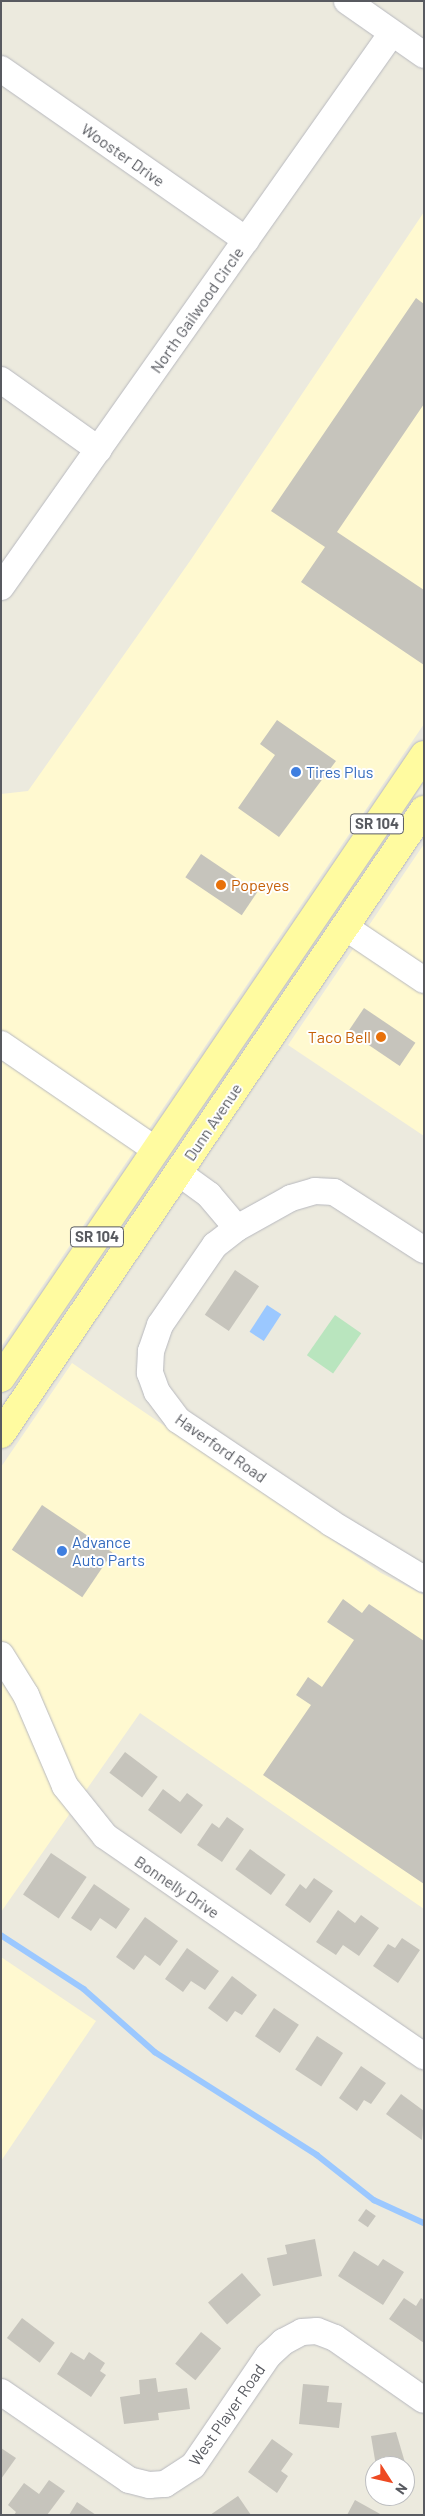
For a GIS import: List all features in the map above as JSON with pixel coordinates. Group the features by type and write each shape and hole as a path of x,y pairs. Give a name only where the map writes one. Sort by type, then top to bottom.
{"main road":[{"name":"Dunn Avenue","path":"1,1378 9,1350 156,1150 424,755"},
{"name":"Dunn Avenue","path":"1,1434 424,810"},
{"path":"345,927 342,911 357,874 355,856"},
{"path":"178,1118 181,1133 171,1161 179,1173"},
{"path":"149,1217 147,1200 161,1163 156,1150"}],"street":[{"path":"347,1 424,55"},
{"name":"North Gailwood Circle","path":"1,587 392,33"},
{"name":"Wooster Drive","path":"1,69 246,240"},
{"path":"1,380 99,450"},
{"path":"345,927 424,980"},
{"path":"1,1044 156,1150"},
{"path":"179,1173 209,1194 237,1228"},
{"name":"Haverford Road","path":"424,1250 334,1192 315,1191 291,1198 237,1228 215,1245 160,1325 151,1351 150,1373 157,1392 178,1420 331,1523 424,1579"},
{"name":"Bonnelly Drive","path":"1,1655 26,1694 65,1786 105,1836 424,2056"},
{"name":"West Player Road","path":"1,2392 129,2480 150,2485 165,2484 193,2466 268,2356 283,2342 302,2332 317,2331 335,2338 424,2400"}],"shaded area":[{"path":"424,212 424,724 1,1347 1,794 28,791 190,561"},
{"path":"424,844 424,1136 288,1045"},
{"path":"72,1363 381,1573 424,1595 424,1909 140,1713 1,1912 1,1467"},
{"path":"1,1957 96,2021 1,2161"}],"green space":[{"path":"335,1315 361,1333 333,1373 307,1355"}],"water":[{"path":"267,1305 281,1314 264,1341 250,1332"}],"building":[{"path":"416,298 424,304 424,404 337,532 424,590 424,665 301,582 325,547 271,511"},
{"name":"Tires Plus","path":"277,720 336,761 279,837 238,808 275,755 260,744"},
{"name":"Popeyes","path":"201,854 257,892 242,915 185,877"},
{"name":"Taco Bell","path":"364,1008 415,1043 400,1066 348,1031"},
{"path":"235,1270 259,1286 229,1331 205,1315"},
{"name":"Advance Auto Parts","path":"42,1505 112,1553 82,1597 12,1550"},
{"path":"343,1599 362,1613 369,1604 424,1641 424,1884 263,1775 311,1705 296,1695 308,1677 322,1687 354,1640 327,1622"},
{"path":"125,1752 158,1777 142,1797 109,1773"},
{"path":"163,1789 180,1802 187,1793 203,1805 181,1834 148,1810"},
{"path":"227,1817 244,1829 222,1862 197,1845 212,1823 219,1828"},
{"path":"250,1849 286,1875 271,1895 235,1869"},
{"path":"51,1853 87,1877 59,1918 23,1894"},
{"path":"314,1878 333,1891 310,1923 285,1905 300,1884 306,1889"},
{"path":"94,1884 130,1909 116,1929 100,1918 91,1931 71,1918"},
{"path":"338,1910 355,1923 361,1915 379,1928 359,1956 343,1945 336,1955 316,1942"},
{"path":"145,1917 178,1941 160,1966 145,1955 134,1970 116,1957"},
{"path":"402,1938 420,1950 398,1983 373,1966 388,1944 395,1948"},
{"path":"187,1948 219,1971 205,1990 191,1981 183,1992 165,1979"},
{"path":"232,1976 257,1995 242,2015 235,2011 227,2022 208,2008"},
{"path":"274,2008 299,2025 280,2053 255,2036"},
{"path":"317,2036 343,2053 321,2086 295,2070"},
{"path":"361,2066 386,2083 371,2104 364,2100 357,2111 339,2098"},
{"path":"401,2094 424,2111 422,2140 386,2114"},
{"path":"366,2209 376,2216 368,2227 358,2220"},
{"path":"315,2239 322,2276 273,2286 267,2258 287,2254 285,2245"},
{"path":"354,2251 378,2266 383,2259 404,2272 383,2305 338,2276"},
{"path":"242,2273 261,2295 227,2324 208,2303"},
{"path":"404,2298 416,2306 421,2298 424,2300 424,2343 389,2319"},
{"path":"22,2318 55,2343 40,2363 7,2338"},
{"path":"201,2332 221,2348 195,2380 175,2364"},
{"path":"71,2352 84,2360 89,2352 105,2363 100,2371 106,2375 91,2397 57,2374"},
{"path":"156,2378 158,2392 187,2388 190,2409 158,2413 159,2420 124,2424 120,2397 140,2394 139,2380"},
{"path":"303,2384 329,2386 327,2402 342,2403 339,2428 299,2424"},
{"path":"396,2432 403,2456 374,2456 371,2436"},
{"path":"272,2439 293,2454 281,2471 288,2476 277,2493 248,2472"},
{"path":"1,2448 16,2458 1,2479"},
{"path":"49,2480 65,2491 47,2515 14,2515 16,2512 8,2505 24,2483 39,2494"},
{"path":"238,2496 251,2515 210,2515"},
{"path":"355,2500 382,2515 347,2515"},
{"path":"77,2502 96,2515 69,2515"}],"waterway":[{"path":"1,1935 84,1989 155,2052 317,2155 374,2200 424,2223"}],"place":[{"name":"Tires Plus","path":"296,772"},
{"name":"Popeyes","path":"221,885"},
{"name":"Taco Bell","path":"381,1037"},
{"name":"Advance Auto Parts","path":"62,1551"}]}
